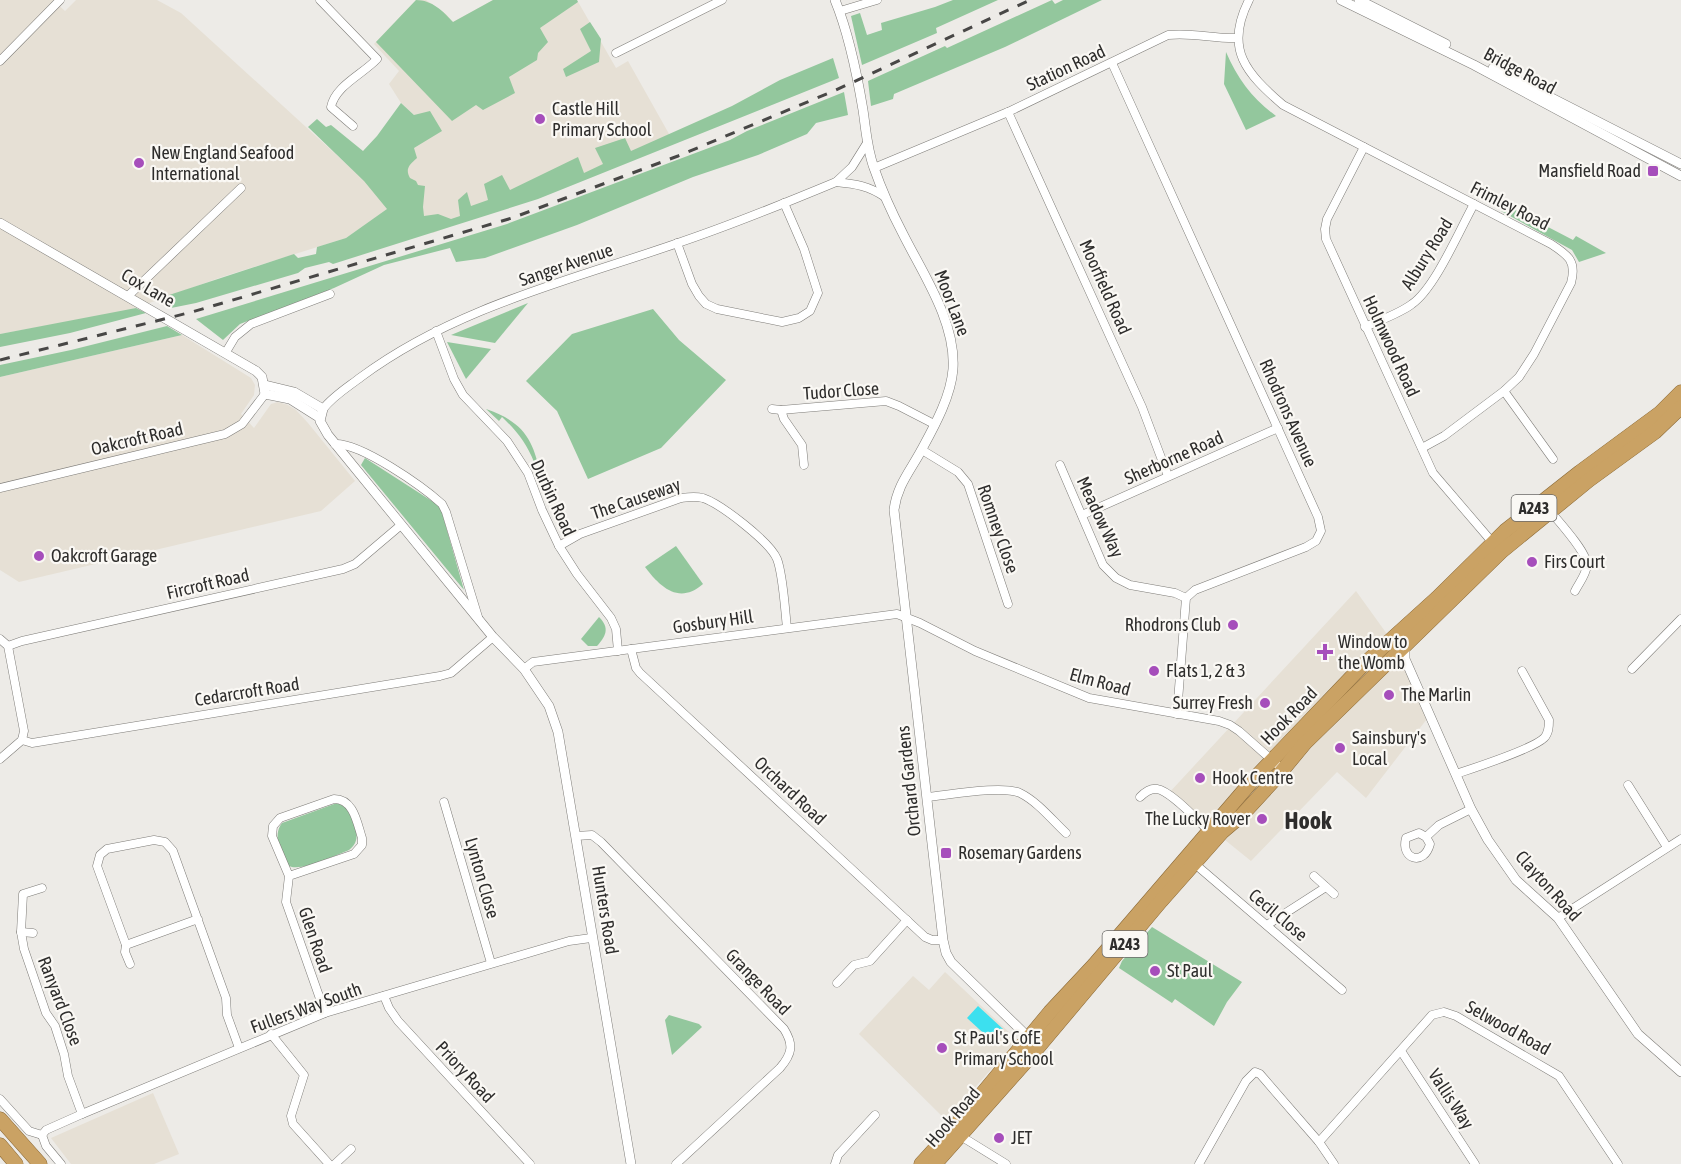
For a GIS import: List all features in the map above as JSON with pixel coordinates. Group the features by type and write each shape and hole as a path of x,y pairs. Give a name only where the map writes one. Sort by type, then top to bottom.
{"highway":[{"name":"Hook Road","path":"935,1164 1050,1012 1094,965 1209,831 1277,764 1305,743 1437,598 1493,543 1580,471 1660,413 1681,392"},
{"name":"Hook Road","path":"1401,640 1550,511 1655,432 1681,407"},
{"name":"Hook Road","path":"921,1164 956,1134 1222,832 1276,778 1277,764"},
{"path":"0,1119 40,1164"},
{"path":"0,1147 16,1164"}],"street":[{"path":"0,61 60,0"},
{"path":"320,0 377,59 365,71 354,76 332,102 331,107 352,126"},
{"path":"616,53 722,0"},
{"name":"Moor Lane","path":"835,0 840,11 874,168 885,198 943,314 950,335 953,369 950,388 922,450 896,494 894,510 907,619"},
{"path":"840,11 877,0"},
{"path":"1238,38 1238,24 1249,0"},
{"name":"Bridge Road","path":"1359,0 1681,164"},
{"name":"Bridge Road","path":"1347,1 1474,64 1681,176"},
{"name":"Station Road","path":"874,168 1008,112 1168,35 1185,33 1220,39 1238,38"},
{"name":"Frimley Road","path":"1238,38 1240,52 1248,69 1283,105 1565,253 1571,262 1574,272 1571,283 1534,354 1519,377 1444,436 1422,448"},
{"name":"Rhodrons Avenue","path":"1112,63 1318,517 1322,531 1316,541 1306,547 1195,590 1186,598"},
{"name":"Moorfield Road","path":"1008,112 1142,407 1168,476"},
{"name":"Sanger Avenue","path":"322,414 334,397 380,363 436,330 497,304 677,243 837,182 852,167 867,143"},
{"name":"Holmwood Road","path":"1364,147 1327,219 1326,239 1433,473 1440,484 1493,543"},
{"name":"Sanger Avenue","path":"837,182 861,184 872,188 885,198"},
{"path":"128,296 241,188"},
{"path":"677,243 692,284 706,304 717,309 782,322 799,318 810,312 818,293 804,249 784,202"},
{"name":"Albury Road","path":"1365,327 1412,305 1422,295 1474,204"},
{"name":"Cox Lane","path":"0,224 256,370 262,377 265,389"},
{"path":"226,352 234,337 251,324 330,294"},
{"name":"Durbin Road","path":"436,330 454,379 463,395 507,441 528,473 559,546 576,574 611,618 616,629 618,651"},
{"path":"265,389 294,392 322,414 323,428 335,444 493,637 524,669"},
{"name":"Oakcroft Road","path":"0,488 225,434 242,424 265,389"},
{"path":"1504,391 1553,459"},
{"name":"Tudor Close","path":"804,465 802,445 776,409 886,401 934,424"},
{"name":"Sherborne Road","path":"1082,515 1278,428"},
{"path":"335,444 351,446 375,458 442,504 478,618"},
{"name":"Romney Close","path":"922,450 958,472 968,484 1008,604"},
{"name":"Meadow Way","path":"1060,465 1104,565 1116,578 1130,585 1175,593 1186,598"},
{"name":"The Causeway","path":"559,546 580,534 681,498 693,496 706,499 756,532 768,544 777,560 787,628"},
{"path":"1550,511 1584,555 1587,564 1585,573 1575,591"},
{"name":"Fircroft Road","path":"8,646 22,640 343,569 355,564 401,525"},
{"path":"1177,714 1186,598"},
{"name":"Gosbury Hill","path":"524,669 533,662 787,628 897,614 907,619"},
{"name":"Elm Road","path":"907,619 920,623 975,651 1089,698 1230,724 1277,764"},
{"name":"Orchard Gardens","path":"907,619 946,953 951,962 1029,1038"},
{"path":"1632,669 1681,619"},
{"name":"Cedarcroft Road","path":"22,740 32,743 440,676 451,673 493,637"},
{"path":"0,639 8,646 24,731 22,740 0,759"},
{"name":"Clayton Road","path":"1401,640 1406,659 1471,809 1488,840 1516,879 1558,918 1638,1034 1679,1068"},
{"name":"Orchard Road","path":"631,649 636,668 640,673 925,937 932,940 943,939"},
{"name":"Hunters Road","path":"524,669 549,706 558,732 591,920 591,938 632,1164"},
{"path":"1456,774 1523,749 1544,738 1550,729 1548,720 1522,671"},
{"path":"1628,784 1667,847"},
{"path":"927,797 1006,789 1019,792 1034,802 1066,833"},
{"path":"1140,797 1147,790 1158,789 1168,794 1209,831"},
{"name":"Glen Road","path":"289,876 354,854 358,850 362,838 347,802 334,799 280,818 273,826 272,836 289,876 286,902 325,1013"},
{"name":"Lynton Close","path":"444,802 491,963"},
{"path":"1426,837 1439,825 1471,809"},
{"name":"Grange Road","path":"576,836 592,835 601,842 784,1029 790,1039 791,1049 788,1059 780,1068 676,1164"},
{"path":"1558,918 1681,839"},
{"path":"130,964 125,952 126,945 97,866 100,855 107,849 154,840 165,842 173,851 198,919 226,998 227,1015 239,1048"},
{"name":"Cecil Close","path":"1195,864 1342,990"},
{"path":"1314,876 1334,894"},
{"path":"1267,925 1326,886"},
{"name":"Ranyard Close","path":"42,888 23,894 21,932 24,949 46,1013 55,1026 68,1076 82,1114"},
{"path":"126,945 198,919"},
{"path":"837,983 854,965 870,961 907,920"},
{"name":"Ranyard Close","path":"21,932 33,933"},
{"name":"Fullers Way South","path":"42,1135 52,1126 325,1013 569,940 591,938"},
{"name":"Priory Road","path":"384,996 398,1021 530,1164"},
{"name":"Selwood Road","path":"1319,1142 1432,1015 1444,1012 1455,1016 1560,1076 1618,1164"},
{"path":"271,1034 304,1075 291,1116 292,1124 329,1164"},
{"name":"Vallis Way","path":"1401,1051 1476,1164"},
{"path":"1199,1164 1246,1081 1255,1072 1260,1074 1319,1142 1334,1164"},
{"path":"0,1099 29,1131 42,1135 46,1146 61,1164"},
{"path":"835,1164 838,1155 875,1114"},
{"path":"956,1134 1006,1164"},
{"path":"335,1164 351,1149"}],"shaded area":[{"path":"0,0 53,0 65,11 76,0 157,0 181,13 364,180 423,123 401,103 389,84 399,71 374,44 416,0 426,0 453,22 493,0 577,0 616,68 628,61 673,141 433,233 388,209 346,238 222,277 127,311 0,334"},
{"path":"182,335 251,378 255,385 254,395 241,414 254,428 271,404 278,402 288,405 308,423 355,481 321,511 19,582 0,570 0,377"},
{"path":"1356,591 1405,659 1430,715 1366,798 1337,772 1251,861 1168,794"},
{"name":"St Paul's CofE Primary School","path":"945,972 1012,1035 1011,1047 969,1094 949,1123 859,1034 913,976 929,990"},
{"path":"153,1093 179,1154 154,1164 71,1164 51,1138"}],"green space":[{"path":"416,0 432,4 453,22 493,0 577,0 578,2 540,28 548,42 538,53 537,60 509,77 515,93 483,110 476,105 452,121 376,42"},
{"path":"953,0 998,0 936,28 937,33 862,65 851,16 860,13 867,35 882,30 881,23"},
{"path":"1052,0 1055,4 1063,0 1102,0 1005,47 894,94 893,99 871,106 868,81"},
{"path":"590,22 601,39 599,62 566,77 563,69 591,51 580,29"},
{"path":"1226,52 1247,88 1276,116 1246,130 1224,84"},
{"path":"833,58 839,78 538,199 333,264 329,262 305,268 298,273 196,303 171,308 162,302 166,296 294,254 298,258 316,254 317,247 346,238 387,209 364,181 308,127 317,119 326,127 331,125 363,151 401,103 414,115 430,111 442,131 414,148 417,158 410,165 408,172 410,178 418,185 425,186 424,216 438,214 451,219 460,216 458,200 467,192 471,206 488,200 484,184 502,175 510,190 578,157 584,173 603,164 595,148 625,138 631,151 732,106 780,80"},
{"path":"844,92 848,115 816,123 807,134 758,155 693,177 577,225 485,258 456,262 450,248 384,265 334,288 240,324 223,340 196,319 507,224 730,140"},
{"path":"1504,204 1573,240 1576,236 1606,253 1579,262 1572,250 1501,211"},
{"path":"528,303 495,343 451,335"},
{"path":"136,308 146,313 70,333 0,347 0,334"},
{"path":"653,309 679,340 726,380 661,448 588,479 557,411 526,381 572,334"},
{"path":"167,326 182,335 0,377 0,365"},
{"path":"447,342 491,349 466,379"},
{"path":"486,409 510,420 525,434 535,453 541,478 530,465 534,462 516,432 502,417 499,421"},
{"path":"365,458 441,509 464,590 361,465"},
{"path":"676,546 703,584 686,593 678,593 664,587 645,567"},
{"path":"599,617 605,625 606,632 597,646 588,646 581,639"},
{"path":"337,803 348,808 357,836 353,846 349,850 319,862 302,867 289,866 278,839 282,823"},
{"path":"1152,927 1242,982 1227,1002 1214,1026 1175,999 1172,1003 1119,968 1122,961"},
{"path":"669,1015 702,1027 672,1055 665,1020"}],"water":[{"path":"978,1006 1003,1029 992,1041 967,1018"}],"railway":[{"path":"0,360 192,312 512,218 678,156 836,90 1030,0"}],"place":[{"name":"Castle Hill Primary School","path":"540,119"},
{"name":"New England Seafood International","path":"139,163"},
{"name":"Mansfield Road","path":"1653,171"},
{"name":"Oakcroft Garage","path":"39,556"},
{"name":"Firs Court","path":"1532,562"},
{"name":"Rhodrons Club","path":"1233,625"},
{"name":"Window to the Womb","path":"1325,652"},
{"name":"Flats 1, 2 & 3","path":"1154,671"},
{"name":"The Marlin","path":"1389,695"},
{"name":"Surrey Fresh","path":"1265,703"},
{"name":"Sainsbury's Local","path":"1340,748"},
{"name":"Hook Centre","path":"1200,778"},
{"name":"The Lucky Rover","path":"1262,819"},
{"name":"Rosemary Gardens","path":"946,853"},
{"name":"St Paul","path":"1155,971"},
{"name":"St Paul's CofE Primary School","path":"942,1048"},
{"name":"JET","path":"999,1138"}],"district":[{"name":"Hook","path":"1308,821"}]}
